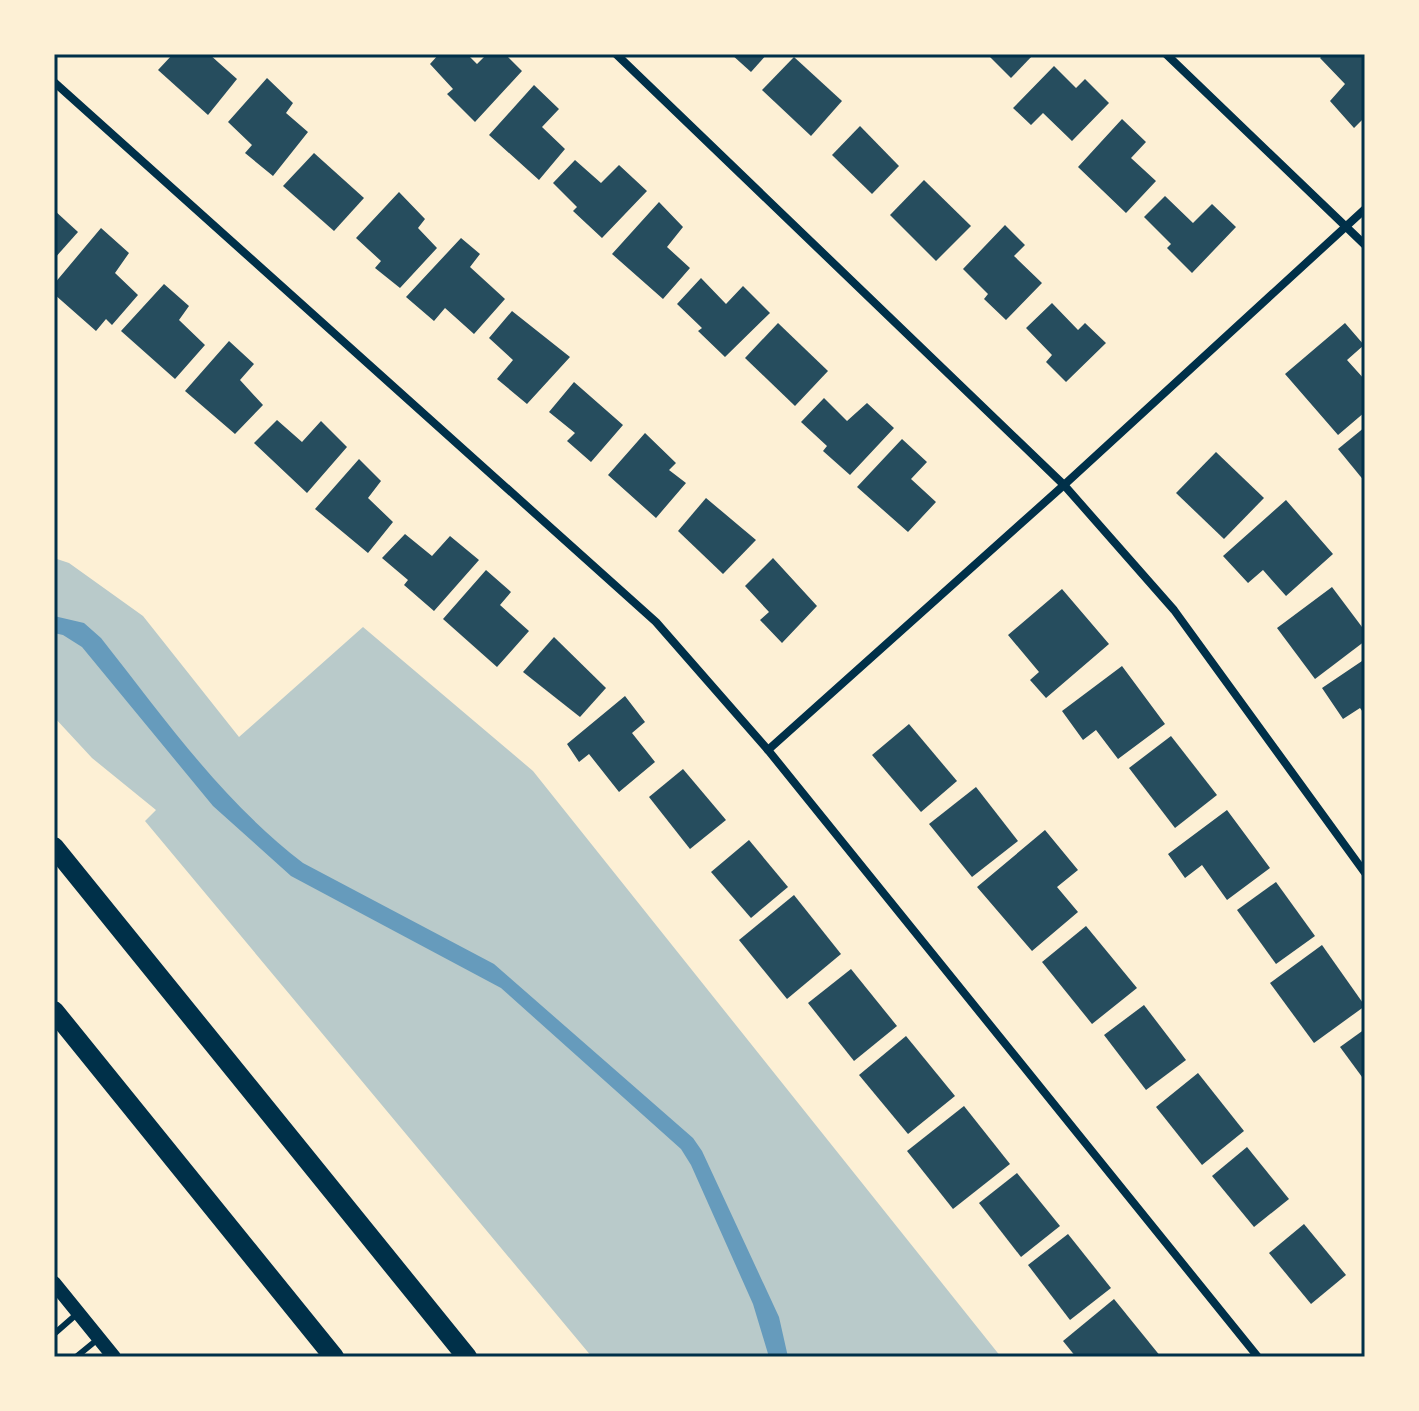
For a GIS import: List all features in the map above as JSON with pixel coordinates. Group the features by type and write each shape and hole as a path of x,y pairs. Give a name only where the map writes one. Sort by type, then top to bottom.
{"highway":[{"path":"54,847 467,1357"},
{"path":"54,1011 334,1357"}],"street":[{"path":"616,54 1064,485 1174,610 1365,873"},
{"path":"1166,54 1365,245"},
{"path":"54,82 656,622 768,750 1258,1357"},
{"path":"768,750 1365,209"},
{"path":"54,1283 114,1357"}],"lane":[{"path":"54,1334 78,1313"},
{"path":"76,1357 98,1338"}],"shaded area":[{"path":"54,558 69,563 143,616 239,737 363,627 533,771 1001,1357 592,1357 145,821 156,810 92,758 54,717"}],"water":[{"path":"54,616 84,623 101,638 220,786 303,863 494,964 693,1138 702,1151 779,1317 788,1357 769,1357 753,1304 681,1149 501,988 291,876 213,806 82,647 54,633"}],"building":[{"path":"173,54 209,54 237,79 208,115 158,70"},
{"path":"439,54 467,54 477,64 487,54 505,54 522,71 475,122 447,94 453,89 430,64"},
{"path":"731,54 767,54 751,72"},
{"path":"987,54 1034,54 1011,78"},
{"path":"1324,54 1365,54 1365,117 1354,128 1330,101 1345,84 1320,58"},
{"path":"794,57 842,101 811,136 762,90"},
{"path":"1054,66 1076,88 1085,79 1109,103 1072,141 1043,113 1031,125 1013,108"},
{"path":"267,78 293,103 286,113 308,132 273,176 245,153 252,145 228,122"},
{"path":"534,85 559,109 542,127 565,149 539,180 489,135"},
{"path":"1122,119 1146,142 1131,158 1156,181 1126,213 1078,167"},
{"path":"860,126 899,166 872,194 832,155"},
{"path":"314,153 364,198 334,231 283,186"},
{"path":"575,160 601,183 619,165 647,191 602,238 573,211 577,207 553,183"},
{"path":"924,180 971,226 936,261 890,215"},
{"path":"399,192 425,219 418,228 437,248 400,288 375,268 381,261 356,238"},
{"path":"1165,196 1193,223 1212,204 1236,227 1192,273 1167,248 1171,244 1144,217"},
{"path":"659,202 683,227 667,247 690,268 663,299 612,254"},
{"path":"54,210 78,232 54,259"},
{"path":"1005,225 1025,245 1014,256 1042,283 1006,320 984,299 988,294 963,269"},
{"path":"101,228 129,253 115,273 138,295 112,325 106,319 96,331 54,294 54,284"},
{"path":"461,238 480,254 470,267 505,299 474,334 445,308 434,321 406,297"},
{"path":"701,278 726,304 743,286 770,313 725,357 698,331 702,328 677,304"},
{"path":"164,284 189,306 179,320 205,345 175,379 121,331"},
{"path":"1052,303 1078,330 1085,323 1106,343 1066,382 1046,362 1052,355 1026,328"},
{"path":"512,311 570,357 527,404 497,379 513,360 489,338"},
{"path":"778,323 828,371 795,406 745,358"},
{"path":"1345,323 1364,345 1347,360 1365,380 1365,412 1338,435 1285,374"},
{"path":"229,341 254,364 240,380 263,405 235,434 185,391"},
{"path":"574,382 623,425 591,462 567,441 575,433 549,412"},
{"path":"824,398 847,421 867,403 894,428 850,475 823,451 827,446 801,422"},
{"path":"277,420 302,442 321,421 347,447 307,493 254,443"},
{"path":"1365,427 1365,482 1338,449"},
{"path":"645,433 676,463 669,470 686,483 656,518 608,475"},
{"path":"902,439 927,462 911,479 936,502 908,532 857,487"},
{"path":"1216,452 1264,498 1224,539 1176,493"},
{"path":"359,459 381,481 368,498 393,522 368,553 315,509"},
{"path":"706,498 756,540 723,574 678,531"},
{"path":"1286,500 1333,554 1286,596 1263,570 1248,583 1223,556"},
{"path":"405,534 432,556 450,536 479,560 434,611 404,585 408,580 382,558"},
{"path":"773,558 817,606 782,643 760,620 769,612 745,586"},
{"path":"486,570 511,592 500,605 529,631 497,667 443,619"},
{"path":"1332,587 1365,631 1365,641 1315,679 1277,628"},
{"path":"1062,589 1109,644 1046,698 1030,680 1039,672 1008,635"},
{"path":"554,637 606,688 580,717 523,672"},
{"path":"1365,659 1365,715 1360,708 1343,719 1322,688"},
{"path":"1122,666 1165,724 1118,759 1096,730 1083,740 1062,711"},
{"path":"625,696 645,722 632,733 655,762 619,792 589,754 579,762 567,744"},
{"path":"909,724 957,781 921,812 872,755"},
{"path":"1171,736 1217,795 1175,828 1129,768"},
{"path":"683,769 726,820 690,849 649,797"},
{"path":"976,787 1018,841 972,877 929,824"},
{"path":"1227,810 1270,868 1227,900 1202,865 1185,878 1168,854"},
{"path":"1045,830 1078,870 1057,887 1078,912 1032,951 977,887"},
{"path":"749,840 788,887 751,918 711,872"},
{"path":"1276,882 1315,936 1276,964 1237,910"},
{"path":"794,895 841,954 787,999 739,940"},
{"path":"1086,926 1137,988 1092,1024 1042,962"},
{"path":"1322,945 1365,1006 1314,1043 1270,983"},
{"path":"851,969 897,1026 854,1061 808,1003"},
{"path":"1144,1005 1186,1060 1146,1090 1104,1035"},
{"path":"1365,1029 1365,1081 1340,1047"},
{"path":"906,1036 955,1096 908,1134 859,1075"},
{"path":"1198,1073 1244,1131 1202,1165 1156,1107"},
{"path":"964,1106 1010,1164 953,1209 907,1151"},
{"path":"1247,1147 1289,1199 1254,1227 1212,1176"},
{"path":"1017,1173 1060,1226 1021,1257 979,1203"},
{"path":"1304,1224 1346,1275 1311,1304 1269,1253"},
{"path":"1068,1234 1111,1288 1070,1320 1028,1265"},
{"path":"1114,1299 1161,1357 1076,1357 1063,1341"}]}
